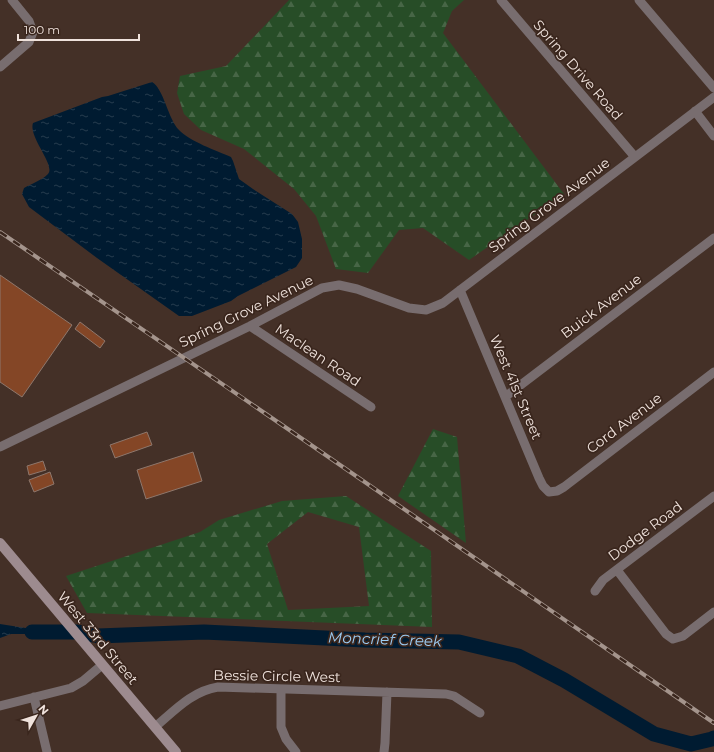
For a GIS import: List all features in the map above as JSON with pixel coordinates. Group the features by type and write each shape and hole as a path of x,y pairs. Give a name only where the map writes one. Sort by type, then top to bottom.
{"street":[{"path":"0,67 29,42 33,32 29,21 12,0"},
{"name":"Spring Drive Road","path":"501,0 634,157"},
{"path":"639,0 714,88"},
{"name":"Spring Grove Avenue","path":"0,447 250,326 322,288 338,285 357,288 409,308 426,310 443,303 714,97"},
{"path":"695,111 714,136"},
{"name":"Buick Avenue","path":"505,397 714,238"},
{"name":"West 41st Street","path":"460,290 539,478 543,486 549,492"},
{"name":"Maclean Road","path":"250,326 371,408"},
{"name":"Cord Avenue","path":"549,492 557,491 564,487 714,372"},
{"name":"Dodge Road","path":"595,591 603,580 714,496"},
{"name":"West 33rd Street","path":"0,543 176,752"},
{"path":"617,570 666,634 673,639 683,636 714,612"},
{"path":"0,706 34,698 77,685 102,665"},
{"name":"Bessie Circle West","path":"155,727 191,697 209,688 218,687 446,694 454,696 480,713"},
{"path":"281,689 281,727 286,740 296,752"},
{"path":"384,752 387,692"},
{"path":"34,698 47,752"}],"green space":[{"path":"289,0 464,0 452,11 443,33 564,194 469,260 423,228 399,230 368,273 336,269 316,216 294,189 244,149 201,130 184,114 177,93 180,76 226,66"},
{"path":"433,429 457,437 466,543 398,496"},
{"path":"346,496 431,551 432,627 87,613 66,576 200,532 219,520 282,501","holes":["308,512 359,527 369,606 288,610 267,544"]}],"water":[{"path":"152,82 160,91 172,119 179,130 196,142 231,157 239,179 292,214 298,222 302,239 302,258 296,267 231,301 192,316 179,316 97,258 29,207 22,194 24,188 46,176 49,170 48,164 34,136 33,123 102,97"},
{"path":"0,624 32,629 31,634 11,634 0,638"}],"building":[{"path":"0,275 72,325 22,397 0,382"},
{"path":"80,322 105,341 100,348 75,329"},
{"path":"147,432 152,445 115,458 110,445"},
{"path":"193,452 202,481 146,499 137,470"},
{"path":"43,461 46,470 29,475 27,466"},
{"path":"50,472 54,484 34,492 29,480"}],"waterway":[{"name":"Moncrief Creek","path":"32,632 78,632 98,636 204,632 365,640 459,642 518,656 564,680 654,734 691,744 714,738"}],"railway":[{"path":"0,232 714,723"}]}
